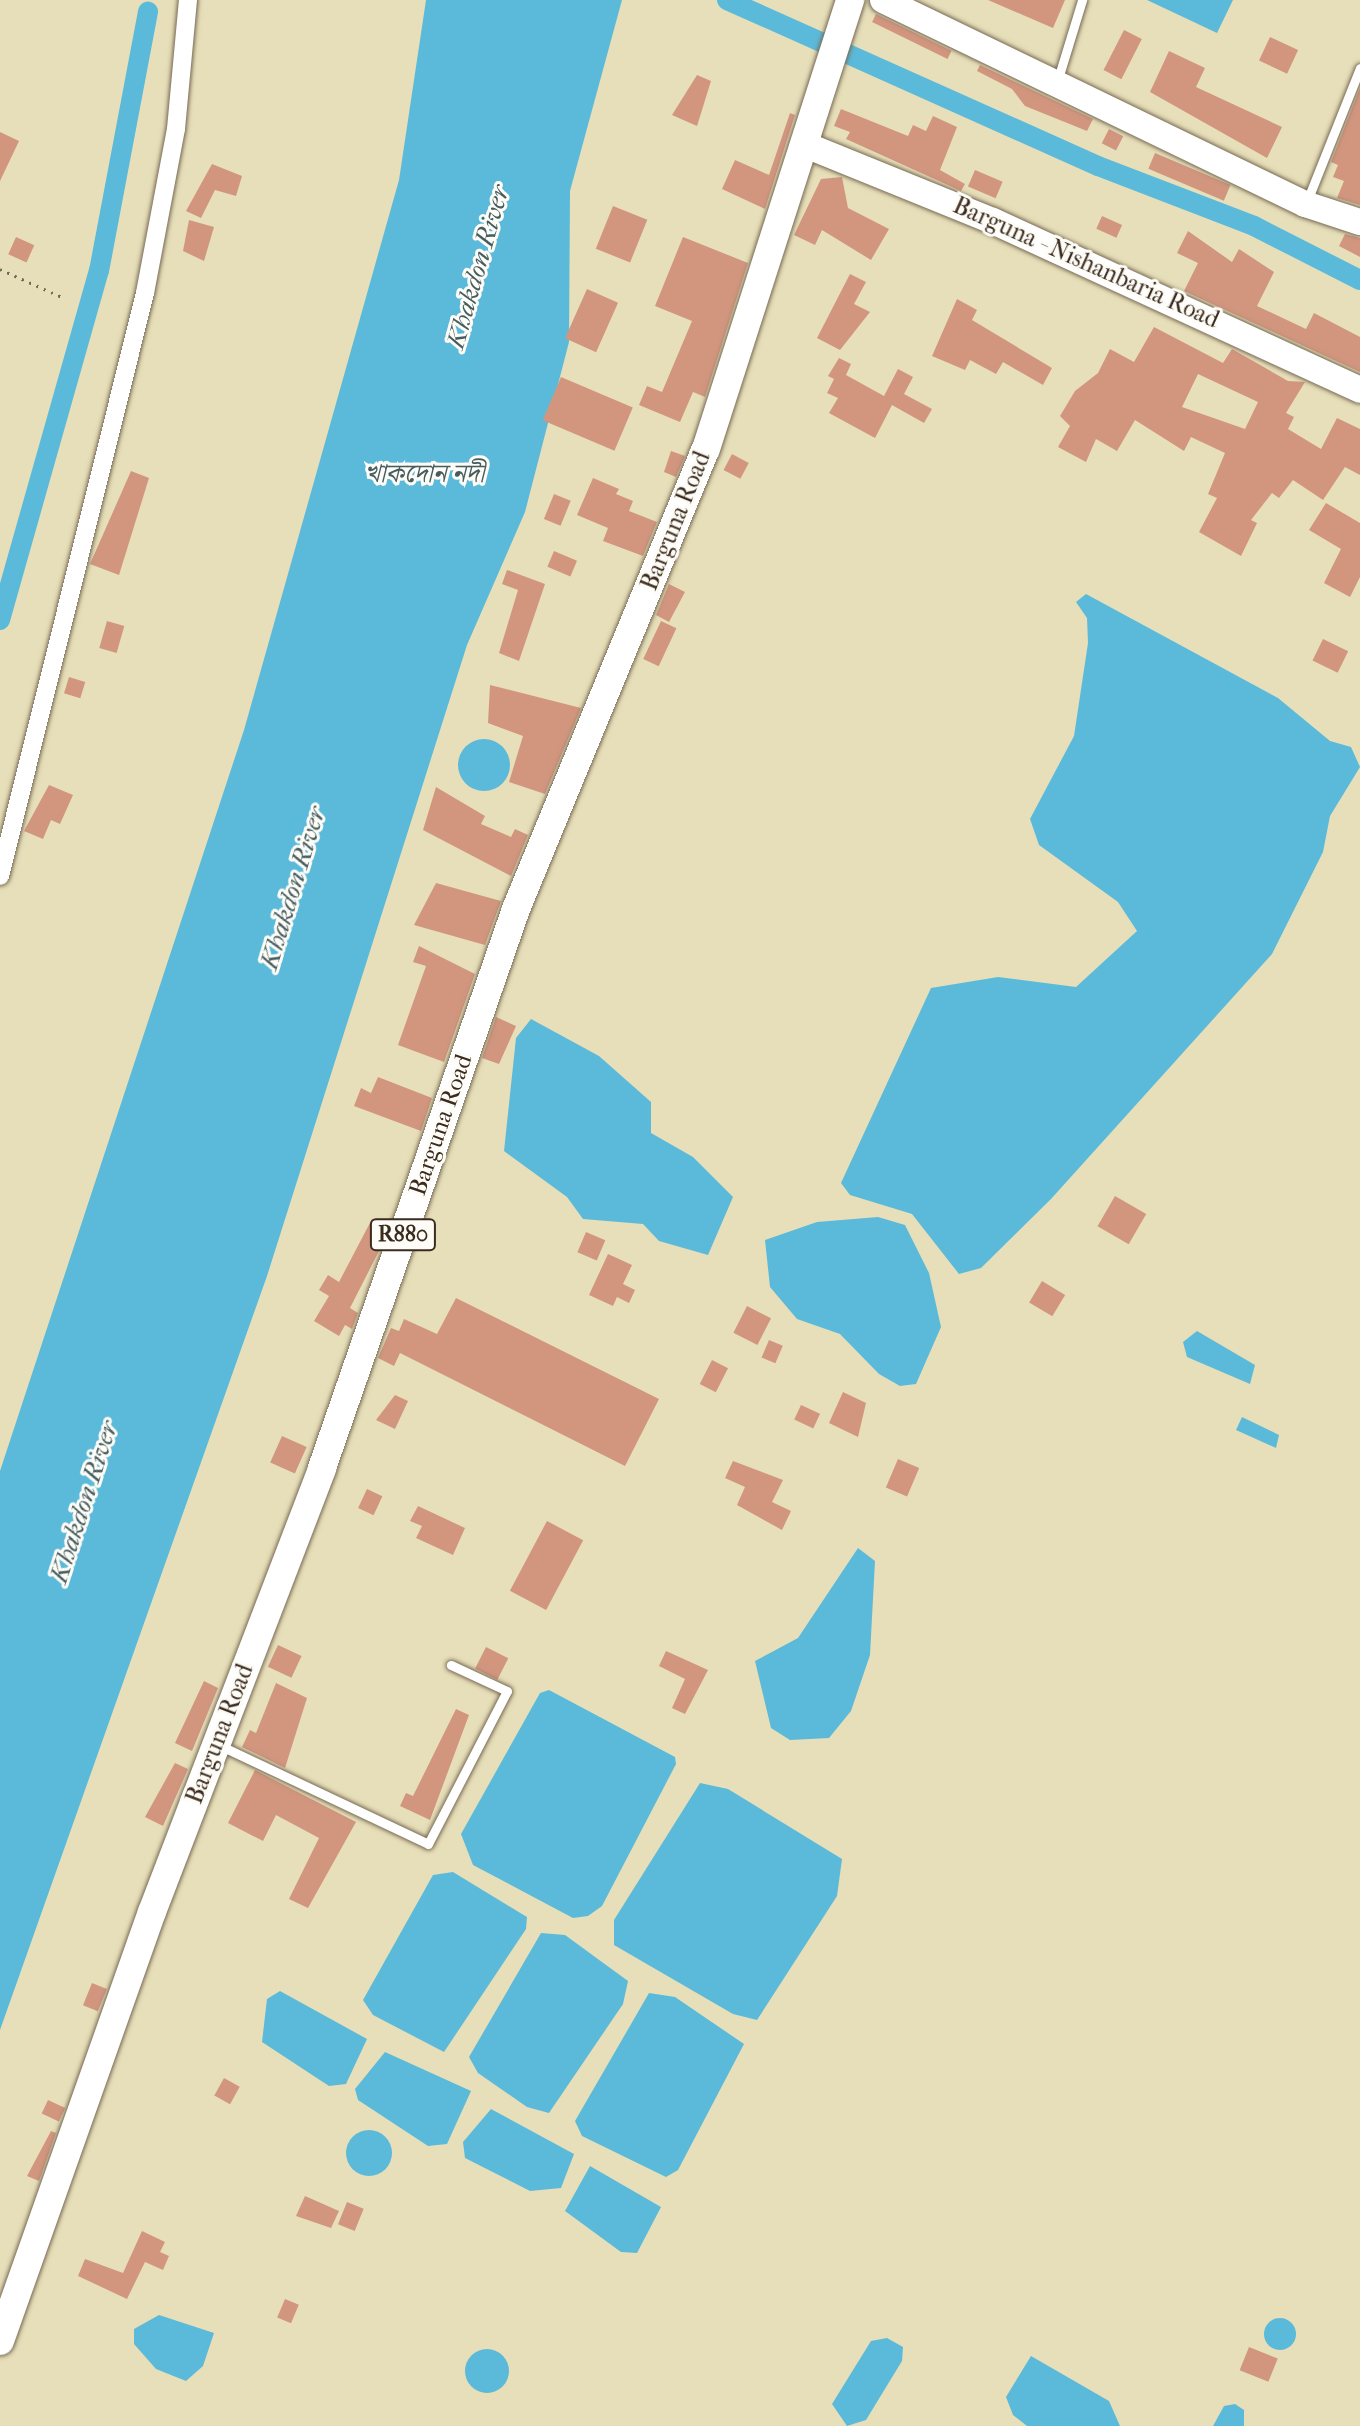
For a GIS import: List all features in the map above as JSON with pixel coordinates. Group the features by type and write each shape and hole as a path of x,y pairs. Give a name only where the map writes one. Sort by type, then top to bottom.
{"main road":[{"name":"Barguna Road","path":"0,2341 216,1744 327,1453 516,909 706,449 811,139 847,10"}],"street":[{"path":"0,876 145,293 176,129 188,0"},
{"path":"883,0 1305,204 1360,222"},
{"name":"Barguna - Nishanbaria Road","path":"811,139 1360,390"}],"lane":[{"path":"1057,82 1082,0"},
{"path":"1305,204 1360,68"},
{"path":"216,1744 428,1844 507,1691 451,1665"}],"path":[{"path":"0,269 64,298"}],"water":[{"name":"খাকদোন নদী","path":"426,0 622,0 570,191 569,342 525,512 467,645 267,1276 0,2030 0,1471 244,730 399,180"},
{"path":"1147,0 1233,0 1217,33"},
{"path":"1086,594 1278,698 1330,741 1351,747 1360,767 1330,816 1323,852 1272,954 1051,1199 981,1268 959,1274 912,1214 850,1195 841,1183 931,988 998,977 1076,987 1137,931 1118,902 1039,845 1030,819 1074,736 1088,643 1087,618 1076,602"},
{"path":"484,739 502,747 510,765 502,783 484,791 466,783 458,765 466,747"},
{"path":"531,1019 599,1056 651,1102 651,1133 693,1157 733,1197 708,1255 659,1241 643,1224 583,1219 567,1197 504,1151 516,1038"},
{"path":"878,1217 905,1225 929,1273 941,1327 916,1384 900,1386 879,1374 840,1334 797,1319 770,1287 765,1240 817,1222"},
{"path":"1197,1331 1255,1365 1250,1384 1187,1357 1183,1342"},
{"path":"1242,1417 1279,1435 1276,1448 1236,1430"},
{"path":"858,1548 875,1561 870,1655 851,1711 829,1738 790,1740 771,1728 755,1661 798,1638"},
{"path":"549,1690 675,1757 676,1764 602,1906 588,1916 573,1918 473,1865 461,1834 540,1693"},
{"path":"700,1783 728,1789 842,1859 837,1896 757,2020 733,2014 614,1945 614,1920"},
{"path":"453,1872 527,1917 526,1929 444,2052 373,2015 363,2000 433,1875"},
{"path":"541,1933 565,1935 628,1981 623,2004 549,2113 527,2107 478,2073 469,2057"},
{"path":"280,1991 367,2039 346,2084 329,2086 262,2042 267,1999"},
{"path":"649,1993 675,1997 744,2044 678,2170 666,2177 582,2136 575,2121"},
{"path":"385,2052 471,2091 447,2144 428,2146 358,2100 355,2089"},
{"path":"491,2109 574,2154 561,2188 530,2191 465,2158 463,2142"},
{"path":"369,2130 385,2137 392,2153 385,2169 369,2176 353,2169 346,2153 353,2137"},
{"path":"590,2166 661,2207 637,2253 621,2252 565,2211"},
{"path":"159,2315 214,2333 203,2366 186,2381 156,2369 134,2344 134,2329"},
{"path":"1280,2318 1291,2323 1296,2334 1291,2345 1280,2350 1269,2345 1264,2334 1269,2323"},
{"path":"887,2338 903,2347 902,2361 866,2420 847,2426 832,2404 871,2341"},
{"path":"487,2349 503,2355 509,2371 503,2387 487,2393 471,2387 465,2371 471,2355"},
{"path":"1031,2356 1109,2401 1120,2426 1027,2426 1013,2415 1006,2397"},
{"path":"1235,2404 1244,2410 1244,2426 1213,2426 1224,2406"}],"building":[{"path":"988,0 1065,0 1053,28"},
{"path":"876,14 951,51 948,59 872,22"},
{"path":"1124,30 1142,39 1121,79 1104,70"},
{"path":"1270,37 1298,50 1287,74 1259,61"},
{"path":"1169,51 1205,68 1196,87 1282,127 1267,158 1150,92"},
{"path":"980,65 1093,119 1087,131 1025,106 1012,89 977,71"},
{"path":"697,75 711,81 697,126 672,115"},
{"path":"1360,88 1360,205 1337,198 1344,181 1333,177 1338,165 1331,162"},
{"path":"841,109 908,136 913,125 926,131 933,116 957,127 940,170 965,184 961,191 846,139 850,132 834,126"},
{"path":"790,113 795,115 765,209 722,189 735,160 769,175"},
{"path":"1109,129 1123,136 1116,151 1102,143"},
{"path":"0,132 19,141 0,181"},
{"path":"1155,153 1230,185 1224,201 1148,169"},
{"path":"212,164 242,176 236,196 215,190 201,218 186,211"},
{"path":"975,170 1003,182 996,198 968,187"},
{"path":"842,177 848,208 889,229 871,260 822,230 815,245 794,235 821,179"},
{"path":"613,206 647,220 630,263 596,249"},
{"path":"1102,216 1122,225 1116,238 1096,229"},
{"path":"189,220 214,227 204,261 183,251"},
{"path":"1188,231 1232,262 1239,249 1274,272 1257,306 1306,329 1314,313 1360,337 1360,372 1184,291 1198,263 1177,253"},
{"path":"1345,234 1360,238 1360,257 1339,246"},
{"path":"16,237 34,245 27,262 8,254"},
{"path":"683,237 748,263 705,397 693,392 680,422 639,405 647,386 662,392 692,321 655,306"},
{"path":"850,274 866,282 854,304 870,312 840,350 817,338"},
{"path":"587,289 618,303 596,352 565,338"},
{"path":"957,299 977,310 972,320 1052,368 1043,385 1003,362 996,374 970,360 965,370 932,356"},
{"path":"1154,327 1223,363 1232,349 1288,381 1305,382 1286,413 1294,417 1288,429 1321,449 1337,418 1360,429 1360,475 1345,467 1323,500 1293,480 1279,498 1272,493 1251,520 1257,523 1241,556 1199,532 1217,498 1208,494 1225,453 1191,437 1184,451 1135,420 1117,451 1096,439 1086,462 1058,447 1070,426 1060,416 1075,391 1098,373 1110,349 1134,362","holes":["1198,374 1258,402 1245,429 1182,407"]},
{"path":"839,358 851,364 846,375 884,396 898,369 913,377 904,394 932,409 924,423 892,405 875,438 829,413 838,398 827,393 834,379 828,376"},
{"path":"561,377 633,407 614,451 543,420"},
{"path":"671,451 685,456 676,477 664,472"},
{"path":"732,454 749,463 740,479 724,470"},
{"path":"131,471 149,478 119,575 90,564"},
{"path":"593,478 619,489 616,494 633,501 629,511 657,522 643,556 603,541 608,528 577,515"},
{"path":"554,494 571,501 561,526 544,519"},
{"path":"1326,503 1360,523 1360,577 1350,597 1324,583 1341,549 1309,530"},
{"path":"554,551 577,561 570,576 547,567"},
{"path":"507,570 545,584 519,661 499,653 518,590 502,584"},
{"path":"669,584 685,592 669,622 656,615"},
{"path":"107,621 124,626 117,653 99,648"},
{"path":"661,621 676,628 659,666 643,659"},
{"path":"1323,639 1348,651 1338,673 1312,661"},
{"path":"69,677 85,682 80,698 64,693"},
{"path":"490,685 581,708 545,794 509,782 523,736 488,723"},
{"path":"49,785 73,795 60,824 51,820 43,839 24,831"},
{"path":"436,787 485,816 481,824 511,837 515,829 528,835 511,876 423,830"},
{"path":"436,883 501,901 485,945 414,925"},
{"path":"419,946 475,974 444,1062 398,1045 426,966 413,962"},
{"path":"496,1017 516,1026 499,1064 482,1058"},
{"path":"378,1077 432,1098 421,1131 354,1106 361,1088 371,1093"},
{"path":"1115,1196 1146,1214 1129,1244 1098,1226"},
{"path":"372,1219 385,1225 379,1251 350,1308 358,1313 352,1329 345,1325 339,1336 314,1321 329,1296 319,1290 328,1275 339,1282"},
{"path":"586,1232 605,1240 597,1260 577,1252"},
{"path":"608,1254 632,1265 623,1284 635,1290 629,1303 617,1297 613,1306 589,1295"},
{"path":"1042,1281 1065,1295 1052,1316 1029,1302"},
{"path":"456,1298 659,1399 625,1466 400,1353 394,1366 378,1358 391,1328 399,1331 404,1319 437,1334"},
{"path":"747,1306 771,1318 757,1345 733,1333"},
{"path":"769,1340 783,1346 775,1363 762,1357"},
{"path":"712,1360 728,1368 716,1392 700,1384"},
{"path":"843,1392 866,1403 858,1437 829,1423"},
{"path":"395,1395 408,1401 395,1429 376,1420"},
{"path":"801,1405 820,1414 813,1428 794,1420"},
{"path":"282,1436 307,1447 295,1473 270,1462"},
{"path":"898,1459 919,1468 907,1497 886,1488"},
{"path":"733,1461 783,1480 772,1502 791,1511 782,1530 737,1505 745,1487 725,1478"},
{"path":"367,1489 382,1496 374,1515 358,1508"},
{"path":"418,1506 465,1528 453,1555 416,1538 422,1526 410,1521"},
{"path":"547,1521 583,1540 546,1610 510,1591"},
{"path":"278,1645 302,1656 291,1678 268,1667"},
{"path":"486,1647 508,1658 497,1680 475,1668"},
{"path":"666,1651 708,1670 685,1714 672,1708 685,1679 659,1666"},
{"path":"204,1681 218,1688 192,1751 175,1743"},
{"path":"276,1683 307,1698 285,1768 242,1747 250,1730 256,1733"},
{"path":"456,1709 469,1715 430,1820 400,1806 406,1793 413,1796"},
{"path":"175,1763 188,1769 163,1826 145,1817"},
{"path":"255,1770 356,1822 308,1908 289,1899 319,1838 276,1815 263,1841 228,1823"},
{"path":"92,1983 107,1989 98,2011 83,2005"},
{"path":"224,2078 240,2087 230,2104 214,2095"},
{"path":"48,2100 65,2108 59,2122 42,2114"},
{"path":"51,2131 56,2133 39,2181 27,2176"},
{"path":"305,2196 339,2211 331,2228 296,2216"},
{"path":"347,2202 364,2209 355,2231 338,2224"},
{"path":"142,2231 165,2242 160,2252 169,2256 163,2270 145,2262 127,2299 78,2276 85,2259 123,2273"},
{"path":"285,2299 299,2305 291,2323 277,2317"},
{"path":"1249,2347 1278,2359 1268,2382 1240,2370"}],"waterway":[{"path":"727,0 1098,166 1254,226 1360,280"},
{"path":"0,620 99,271 148,12"}],"water label":[{"name":"Khakdon River","path":"478,267"},
{"name":"Khakdon River","path":"293,888"},
{"name":"Khakdon River","path":"84,1502"}]}
